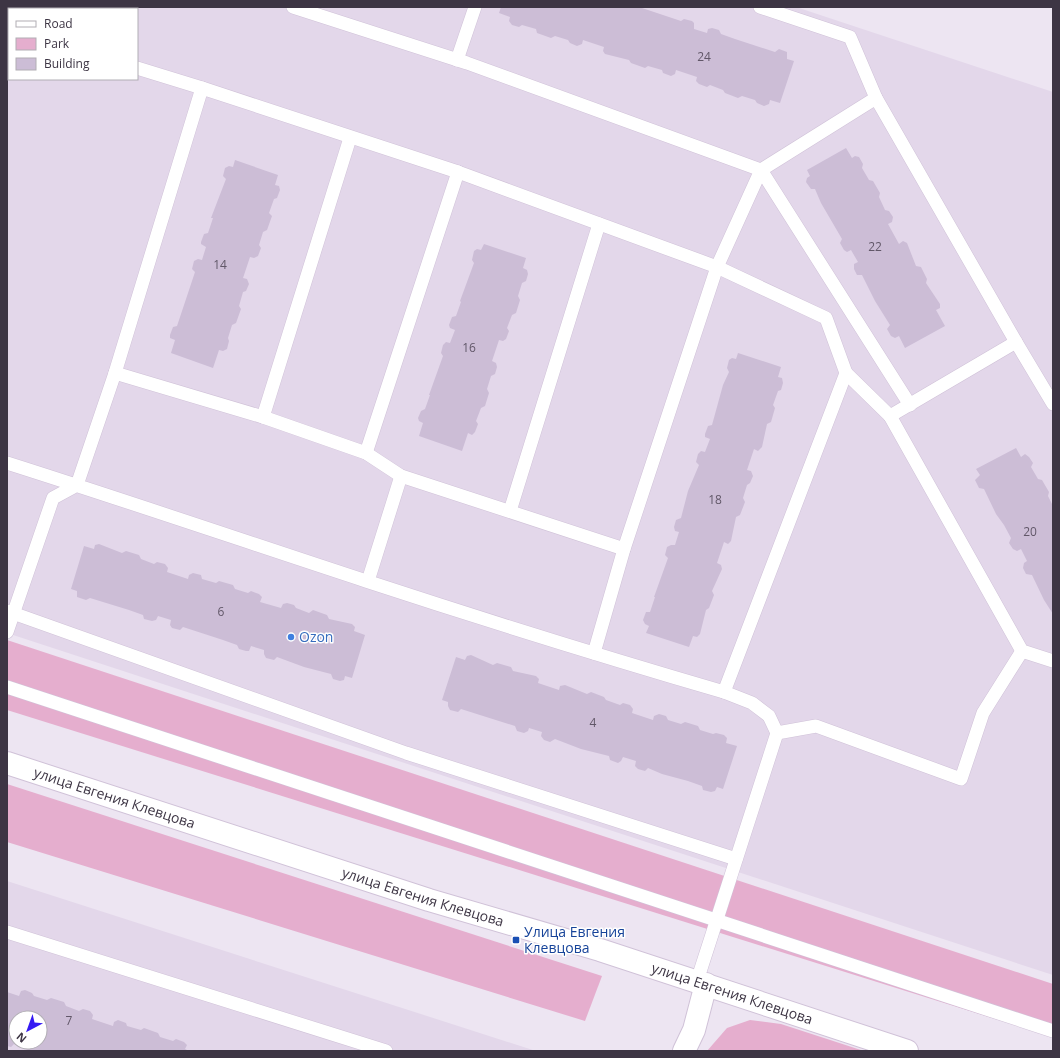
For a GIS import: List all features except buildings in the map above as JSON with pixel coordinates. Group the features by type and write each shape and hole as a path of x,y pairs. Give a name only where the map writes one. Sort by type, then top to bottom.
{"street":[{"name":"улица Евгения Клевцова","path":"7,763 429,900 600,950 907,1051"},
{"path":"684,1051 694,1030 702,983"}],"lane":[{"path":"293,7 457,60 761,170 910,405"},
{"path":"457,60 475,7"},
{"path":"760,7 850,37 876,98 1053,404"},
{"path":"138,68 458,172 717,267 826,318 846,373 890,416 1022,651 1053,660"},
{"path":"7,632 10,612 53,498 76,484 115,373 202,88"},
{"path":"594,653 624,549 717,267 761,170 876,98"},
{"path":"263,417 350,138"},
{"path":"366,453 458,172"},
{"path":"510,511 599,224"},
{"path":"890,416 1016,342"},
{"path":"115,373 263,417 366,453 401,476 624,549"},
{"path":"724,692 846,373"},
{"path":"7,463 76,484 368,581 594,653 724,692 752,703 769,716 777,733 716,920 702,983"},
{"path":"368,581 401,476"},
{"path":"10,612 406,753 736,859"},
{"path":"777,733 816,726 961,779 983,713 1022,651"},
{"path":"7,687 1053,1031"},
{"path":"7,932 386,1051"}],"shaded area":[{"path":"7,7 796,7 1053,92 1053,975 7,633"},
{"path":"7,881 536,1051 7,1051"}],"green space":[{"path":"7,640 1053,984 1053,1037 7,710"},
{"path":"7,784 602,976 585,1021 7,842"},
{"path":"750,1020 781,1024 864,1051 707,1051 727,1028"}],"place":[{"name":"Ozon","path":"291,637"},
{"name":"Улица Евгения Клевцова","path":"516,940"}]}
